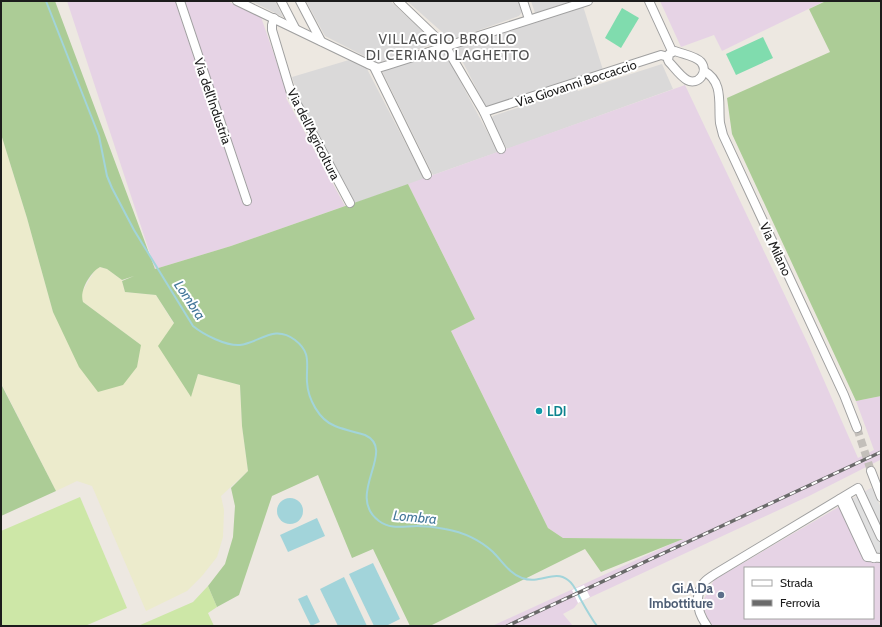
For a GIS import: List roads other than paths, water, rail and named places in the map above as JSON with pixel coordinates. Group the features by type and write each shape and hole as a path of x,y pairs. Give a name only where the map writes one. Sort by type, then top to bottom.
{"street":[{"name":"Via dell'Industria","path":"180,1 247,201"},
{"path":"237,1 374,67 382,67 588,1"},
{"path":"281,1 295,28"},
{"path":"300,1 321,41"},
{"path":"398,1 446,46 484,112 501,149"},
{"path":"523,1 530,19"},
{"path":"649,1 670,54 669,62 687,80 691,81 699,79 704,71"},
{"name":"Via dell'Agricoltura","path":"274,18 272,30 291,93 350,203"},
{"name":"Via Milano","path":"670,54 675,51 698,60 704,71 714,79 718,86 720,123 723,135 841,388 857,428"},
{"name":"Via Giovanni Boccaccio","path":"484,112 661,55 670,54"},
{"path":"374,67 427,175"},
{"path":"871,470 881,497"},
{"path":"707,626 702,619 698,607 698,596 703,584 715,574 858,488 881,537"},
{"path":"843,497 878,558"}],"water":[{"path":"290,498 299,502 303,511 299,520 290,524 281,520 277,511 281,502"},
{"path":"317,518 325,536 288,552 280,535"},
{"path":"373,563 400,619 386,626 374,626 349,574"},
{"path":"344,577 367,626 338,626 320,589"},
{"path":"307,595 320,622 311,626 298,599"}],"waterway":[{"name":"Lombra","path":"46,1 99,136 107,176 112,188 134,230 193,326 215,339 234,345 248,343 274,334 287,335 295,340 306,354 308,389 312,402 319,414 329,423 342,429 365,435 374,442 376,451 375,462 368,486 367,499 370,510 379,521 393,527 417,526 442,528 464,534 477,540 488,548 510,570 522,578 535,580 552,576 563,577 574,587 597,626"}],"tunnel":[{"path":"857,428 871,471"}],"railway":[{"path":"507,626 881,452"}],"place":[{"name":"LDI","path":"539,411"},
{"name":"Gi.A.Da Imbottiture","path":"721,595"}],"district":[{"name":"VILLAGGIO BROLLO DI CERIANO LAGHETTO","path":"448,48"}]}
